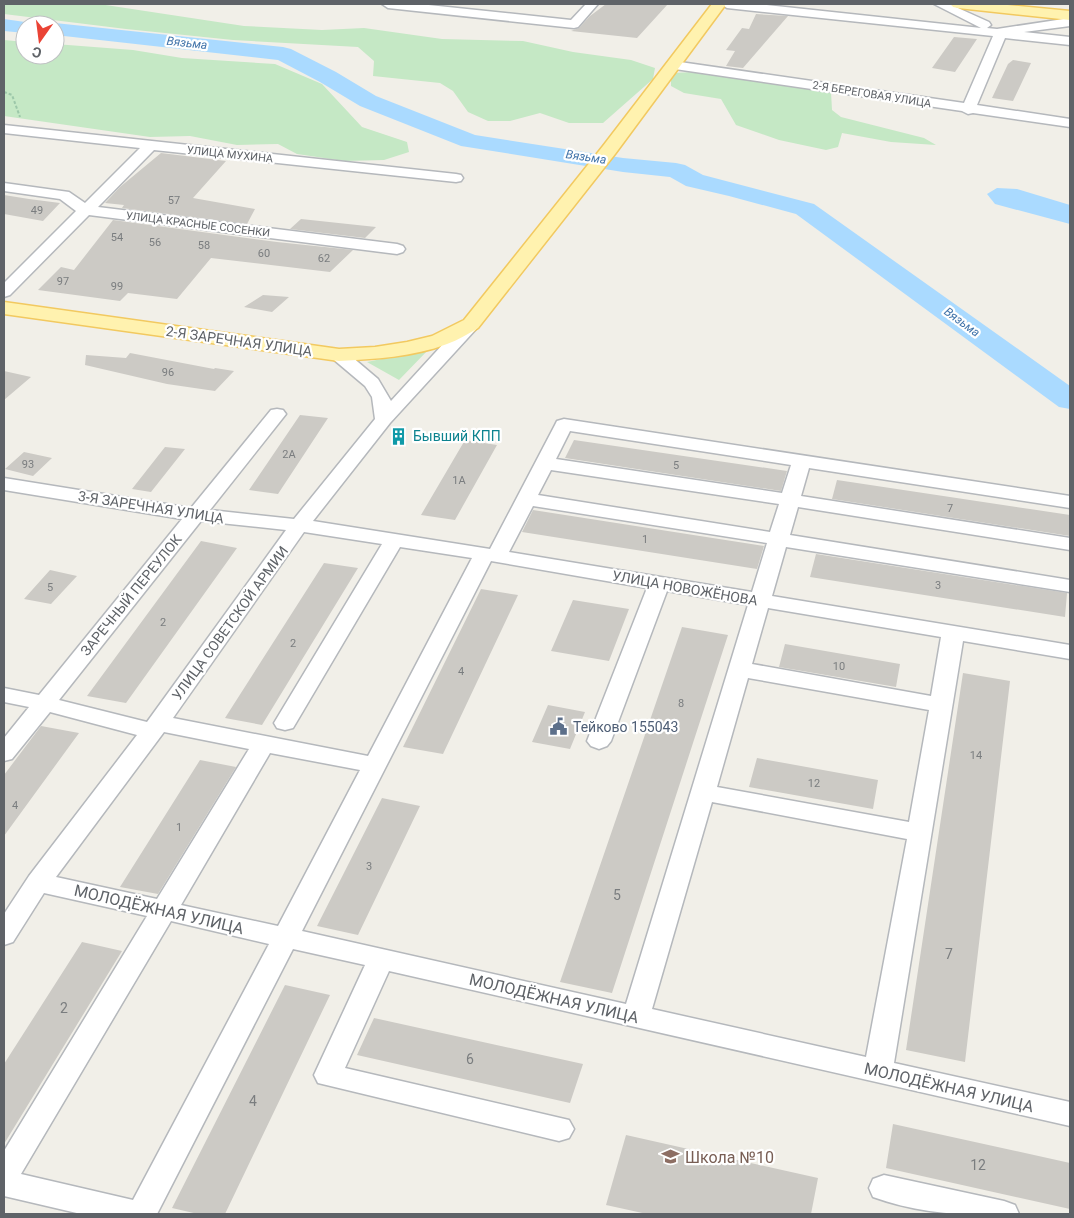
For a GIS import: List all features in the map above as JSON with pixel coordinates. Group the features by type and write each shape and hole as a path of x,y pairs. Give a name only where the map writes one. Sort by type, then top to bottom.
{"main road":[{"path":"471,324 609,150 719,4"},
{"path":"958,4 1070,16"},
{"name":"2-Я ЗАРЕЧНАЯ УЛИЦА","path":"4,308 339,355 375,353 408,348 439,340 471,324"}],"street":[{"path":"388,4 574,24 592,4"},
{"path":"727,4 1001,32 1070,41"},
{"path":"940,4 1001,32 1070,22"},
{"path":"968,110 1001,32"},
{"name":"2-Я БЕРЕГОВАЯ УЛИЦА","path":"673,64 1070,124"},
{"name":"УЛИЦА МУХИНА","path":"4,129 456,178"},
{"path":"4,292 151,145"},
{"name":"УЛИЦА КРАСНЫЕ СОСЕНКИ","path":"4,187 64,195 86,210 397,249"},
{"name":"УЛИЦА СОВЕТСКОЙ АРМИИ","path":"4,935 38,882 155,727 300,525 368,442 384,419 471,324"},
{"path":"339,355 372,383 382,397 384,419"},
{"name":"ЗАРЕЧНЫЙ ПЕРЕУЛОК","path":"4,752 277,414"},
{"path":"142,1214 375,765 490,555 527,499 564,425 1070,502"},
{"path":"636,1017 738,669 802,461"},
{"path":"545,464 1070,544"},
{"name":"3-Я ЗАРЕЧНАЯ УЛИЦА","path":"4,484 196,515 300,525"},
{"path":"527,499 1070,586"},
{"name":"УЛИЦА НОВОЖЁНОВА","path":"300,525 1070,652"},
{"path":"285,723 394,540"},
{"path":"599,741 660,584"},
{"path":"878,1071 954,633"},
{"path":"738,669 942,705"},
{"path":"4,695 155,727 264,744 375,765"},
{"path":"4,1177 264,744"},
{"path":"702,792 920,833"},
{"name":"МОЛОДЁЖНАЯ УЛИЦА","path":"38,882 1070,1114"},
{"path":"381,959 328,1075 559,1129"},
{"path":"4,1183 135,1214"},
{"path":"884,1188 1004,1214"}],"green space":[{"path":"4,4 99,4 244,26 322,30 364,28 442,39 523,41 573,52 631,60 655,68 653,79 603,123 569,123 540,113 510,121 488,121 468,112 453,91 440,83 373,76 374,61 358,47 233,40 126,29 65,22 65,15 4,14"},
{"path":"4,40 15,41 15,65 65,65 65,45 133,50 182,58 275,64 322,84 362,127 407,142 409,152 384,160 344,161 297,154 278,144 237,145 190,136 150,137 4,116"},
{"path":"695,72 831,92 832,110 841,117 924,138 936,145 891,142 842,133 838,147 826,150 779,140 736,125 721,99 684,93 671,86 671,73"},
{"path":"429,349 399,380 367,362"}],"water":[{"path":"997,188 1017,189 1070,205 1070,224 995,204 987,194"}],"building":[{"path":"606,4 668,4 637,38 571,31 579,28 590,16"},
{"path":"756,14 788,16 743,68 726,66 735,51 726,50 742,28 749,29"},
{"path":"954,37 977,39 955,72 932,68"},
{"path":"1013,60 1031,63 1013,101 992,98 1008,64"},
{"path":"161,153 226,161 193,198 255,209 247,224 122,208 124,205 105,203 120,187"},
{"path":"4,195 60,203 43,221 4,214"},
{"path":"301,219 376,227 365,238 290,229"},
{"path":"113,220 353,250 330,272 211,258 177,299 128,293 120,301 38,290 61,267 74,270"},
{"path":"263,295 289,297 272,312 244,307"},
{"path":"130,353 234,371 215,391 167,384 85,365 86,355 126,358"},
{"path":"4,371 31,377 4,400"},
{"path":"300,415 328,418 278,494 249,490"},
{"path":"465,440 497,445 455,520 421,515"},
{"path":"574,440 787,471 781,491 565,458"},
{"path":"165,447 185,449 151,492 132,489"},
{"path":"24,452 52,458 33,476 5,469"},
{"path":"837,480 1070,515 1070,536 832,499"},
{"path":"533,510 764,546 757,569 522,532"},
{"path":"201,541 237,548 126,703 87,696"},
{"path":"816,554 1067,593 1065,617 810,577"},
{"path":"324,563 358,568 262,725 225,718"},
{"path":"50,570 77,576 51,604 24,599"},
{"path":"481,589 518,595 443,754 403,747"},
{"path":"573,600 629,609 609,661 551,651"},
{"path":"682,627 728,635 612,993 560,982"},
{"path":"785,644 900,664 896,687 779,667"},
{"path":"963,673 1010,681 965,1062 906,1050"},
{"name":"Тейково 155043","path":"548,705 585,712 570,749 532,742"},
{"path":"41,726 79,733 4,836 4,775"},
{"path":"757,758 878,780 873,809 749,787"},
{"path":"200,760 236,767 158,894 120,887"},
{"path":"382,798 420,806 358,935 317,926"},
{"path":"82,942 122,951 4,1144 4,1064"},
{"path":"285,985 330,995 225,1214 198,1214 172,1208"},
{"path":"374,1018 583,1064 570,1103 357,1055"},
{"path":"893,1124 1070,1163 1070,1209 886,1168"},
{"name":"Школа №10","path":"626,1135 818,1178 811,1214 647,1214 606,1205"}],"waterway":[{"name":"Вязьма","path":"4,25 15,26"},
{"name":"Вязьма","path":"65,30 283,54 328,77 368,101 470,141 623,165 676,170 695,181 733,189 805,209 1070,400"}],"place":[{"name":"Бывший КПП","path":"399,436"},
{"name":"Тейково 155043","path":"559,727"},
{"name":"Школа №10","path":"671,1157"}]}
